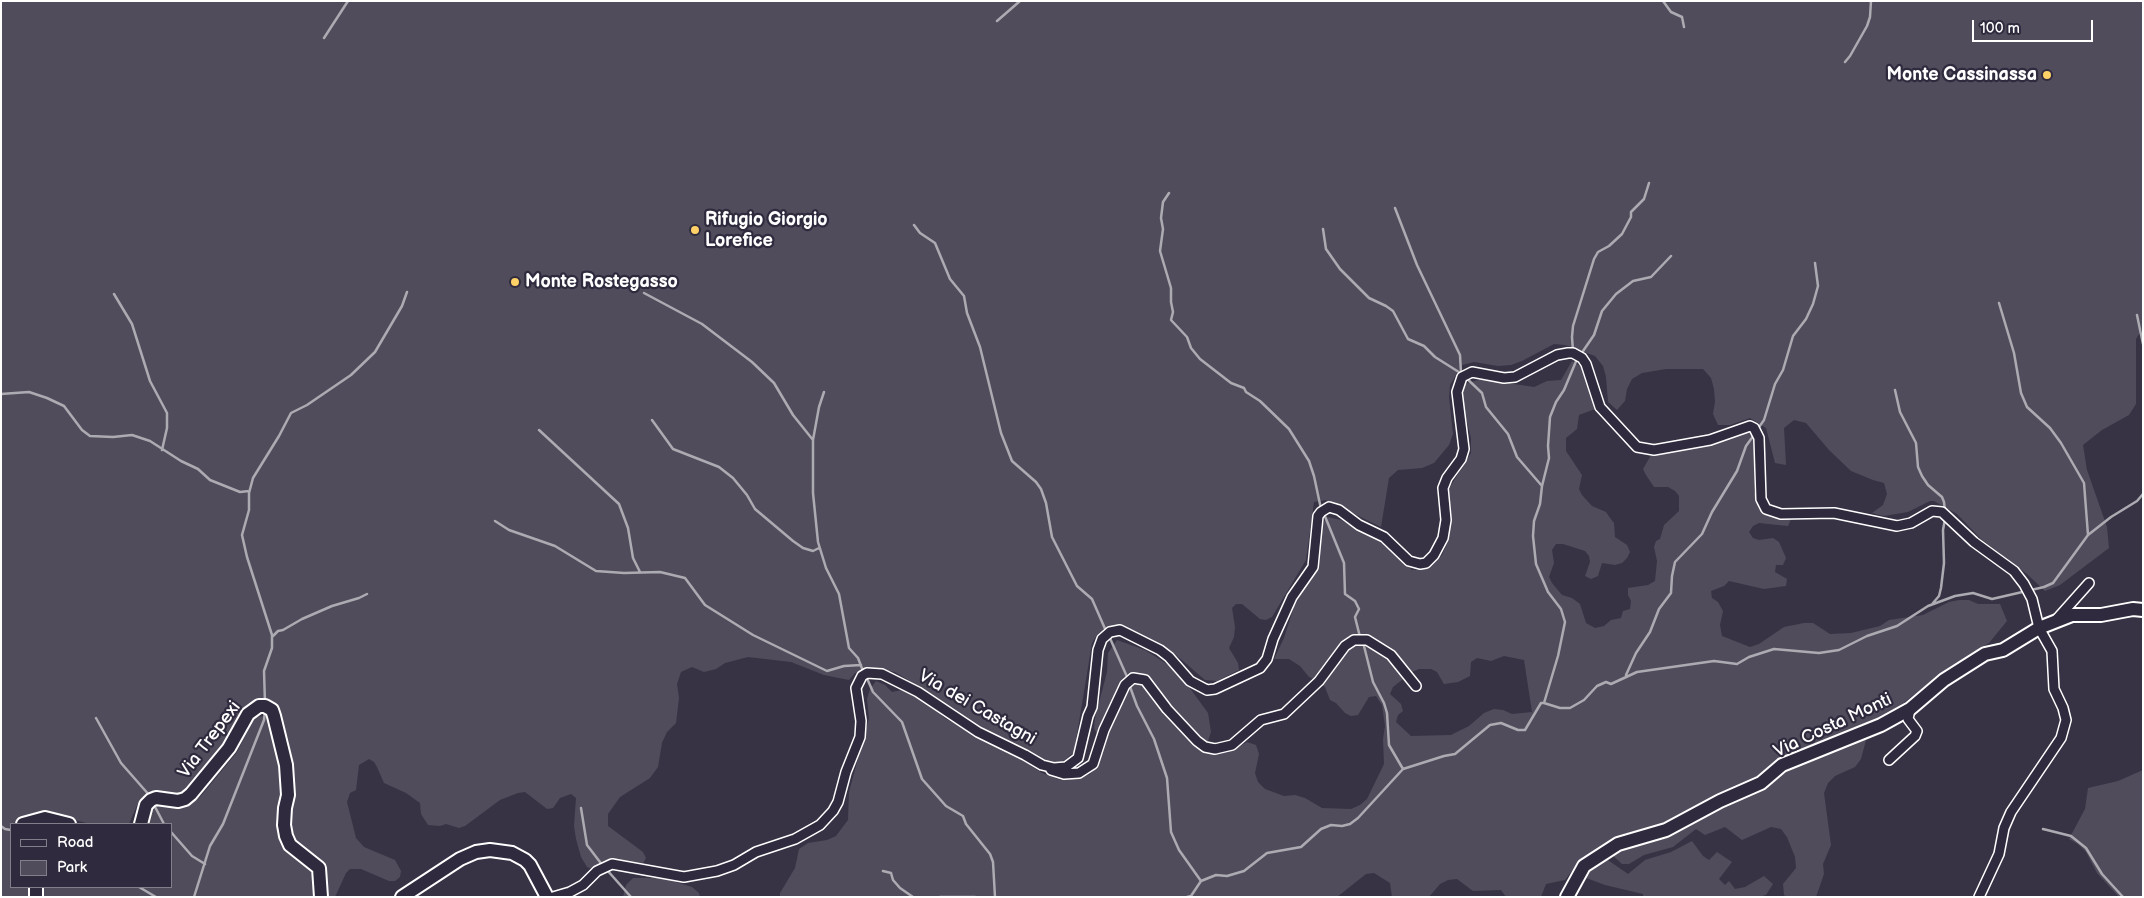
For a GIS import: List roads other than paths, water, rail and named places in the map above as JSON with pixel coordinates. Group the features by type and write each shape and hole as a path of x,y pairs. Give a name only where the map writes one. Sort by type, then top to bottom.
{"street":[{"name":"Via dei Castagni","path":"553,897 576,888 597,871 612,864 684,877 700,875 734,865 756,852 795,839 814,828 826,819 838,802 846,772 860,737 861,721 856,688 862,676 867,673 882,674 918,692 978,732 1042,765 1054,768 1066,767 1078,758 1092,707 1098,650 1102,639 1110,632 1120,630 1160,650 1169,657 1190,681 1201,689 1215,689 1262,666 1267,659 1273,639 1292,597 1313,567 1318,516 1324,510 1332,507 1339,510 1359,525 1384,537 1409,562 1426,563 1434,555 1443,538 1446,520 1443,488 1447,478 1461,459 1464,449 1457,392 1462,377 1472,372 1486,373 1504,378 1516,377 1557,356 1568,353 1582,358 1586,364 1600,407 1637,447 1654,450 1710,440 1745,426 1754,428 1759,438 1761,499 1766,509 1772,512 1781,514 1834,513 1897,526 1911,523 1932,511 1942,512 1974,542 2014,571 2032,599 2040,628"},
{"path":"2054,622 2089,583"},
{"name":"Via Costa Monti","path":"1567,897 1584,866 1618,844 1666,830 1720,800 1761,783 1782,765 1882,725 1910,709 1944,680 1985,654 2003,650 2040,628 2072,615 2101,615 2133,609 2143,610"},
{"path":"1979,897 1999,854 2004,828 2011,812 2061,738 2066,720 2054,688 2052,651 2040,628"},
{"path":"1042,765 1064,774 1078,773 1089,768 1093,764 1101,737 1125,684 1133,678 1145,680 1197,741 1205,747 1215,749 1232,745 1261,720 1284,714 1319,680 1345,646 1354,640 1367,640 1391,655 1416,686"},
{"name":"Via Trepexi","path":"141,823 146,805 151,800 156,798 178,801 191,794 229,748 248,714 259,706 265,706 272,710 286,765 288,795 284,825 286,836 290,844 319,868 321,897"},
{"path":"1889,760 1915,736 1916,731 1908,719 1910,709"},
{"path":"28,823 45,818 66,823"},
{"path":"402,897 460,859 476,852 490,850 512,853 525,860 530,865 547,897"}],"waterway":[{"path":"324,38 348,1"},
{"path":"997,21 1020,1"},
{"path":"1663,1 1671,12 1682,17 1684,27"},
{"path":"1845,62 1867,26 1870,17 1871,1"},
{"path":"1573,351 1573,326 1594,259 1598,252 1609,246 1622,234 1631,217 1631,212 1644,199 1649,183"},
{"path":"1169,193 1163,202 1161,218 1163,229 1160,251 1171,288 1173,312 1171,320 1187,337 1191,348 1200,359 1231,383 1244,388 1246,392 1260,401 1289,429 1309,461 1321,509"},
{"path":"1395,208 1417,265 1460,355 1461,373"},
{"path":"914,225 920,233 935,243 950,279 964,296 967,313 980,347 1001,433 1012,461 1036,482 1041,489 1046,503 1052,537 1077,586 1092,599 1106,631"},
{"path":"1323,229 1326,249 1340,269 1369,298 1393,311 1408,339 1424,346 1435,357 1462,374 1482,393 1486,407 1508,434 1517,457 1542,486"},
{"path":"1581,354 1594,335 1602,311 1616,294 1633,281 1651,277 1671,256"},
{"path":"1757,430 1764,420 1775,384 1783,370 1793,336 1806,319 1813,304 1818,286 1815,263"},
{"path":"265,703 264,671 272,648 272,635 247,557 242,535 249,510 249,493 253,478 291,413 307,405 351,375 375,352 402,306 407,292"},
{"path":"644,293 702,324 752,362 774,383 793,415 813,440"},
{"path":"114,294 132,324 150,381 167,413 167,428 162,450"},
{"path":"1999,303 2014,353 2021,393 2027,407 2050,428 2084,483 2088,535"},
{"path":"2137,315 2143,344"},
{"path":"1187,897 1191,896 1201,881 1216,875 1227,876 1244,871 1267,853 1301,847 1321,829 1331,825 1342,826 1350,824 1358,818 1403,769 1455,754 1490,725 1501,723 1518,730 1525,730 1541,703 1544,703 1558,656 1565,622 1561,609 1548,592 1536,564 1533,536 1534,521 1540,504 1549,458 1550,417 1577,359"},
{"path":"1895,390 1900,412 1916,443 1918,467 1928,485 1942,497 1945,511"},
{"path":"1,394 29,392 47,398 64,406 82,430 90,436 113,437 132,435 150,441 181,461 198,469 210,480 240,492 249,491"},
{"path":"824,392 819,407 813,440 813,493 818,542 826,568 839,594 849,648 858,658 863,671"},
{"path":"652,420 673,449 719,467 733,478 747,495 755,509 793,541 803,548 813,551 819,548"},
{"path":"539,430 619,504 628,528 633,558 640,572"},
{"path":"1626,675 1636,653 1650,632 1659,609 1671,593 1675,562 1702,534 1712,512 1737,471 1746,446 1754,435"},
{"path":"1544,703 1560,708 1570,708 1584,700 1597,686 1606,682 1611,684 1637,672 1714,661 1737,664 1749,657 1774,649 1819,653 1839,650 1867,636 1897,626 1928,606 1955,596 1973,593 1992,599 2044,587 2053,583 2088,535 2111,517 2137,501 2143,494"},
{"path":"1324,514 1344,563 1345,594 1355,601 1359,609 1355,617 1360,637"},
{"path":"1933,603 1939,596 1941,588 1944,563 1943,530 1945,519"},
{"path":"495,521 509,530 555,546 596,571 624,573 660,572 685,578 705,605 753,635 827,671 844,666 861,665"},
{"path":"272,637 278,631 302,619 367,594"},
{"path":"1109,636 1128,679"},
{"path":"1363,642 1373,682 1387,713 1389,745 1403,769"},
{"path":"866,676 873,692 902,722 922,779 946,806 963,816 966,824 990,854 993,862 995,897"},
{"path":"1129,684 1137,706 1154,739 1167,778 1171,832 1179,850 1201,881"},
{"path":"194,897 210,846 223,824 264,720 265,711"},
{"path":"96,718 121,763 150,796"},
{"path":"153,803 163,823"},
{"path":"581,808 587,845 603,866"},
{"path":"1,826 10,830"},
{"path":"2043,829 2071,836 2086,848 2102,874 2123,897"},
{"path":"172,833 192,856 205,864"},
{"path":"607,870 631,897"},
{"path":"883,871 891,873 893,880 900,888 913,897"},
{"path":"141,888 156,897"},
{"path":"940,897 975,897"}],"place":[{"name":"Monte Cassinassa","path":"2047,75"},
{"name":"Rifugio Giorgio Lorefice","path":"695,230"},
{"name":"Monte Rostegasso","path":"515,282"}]}
